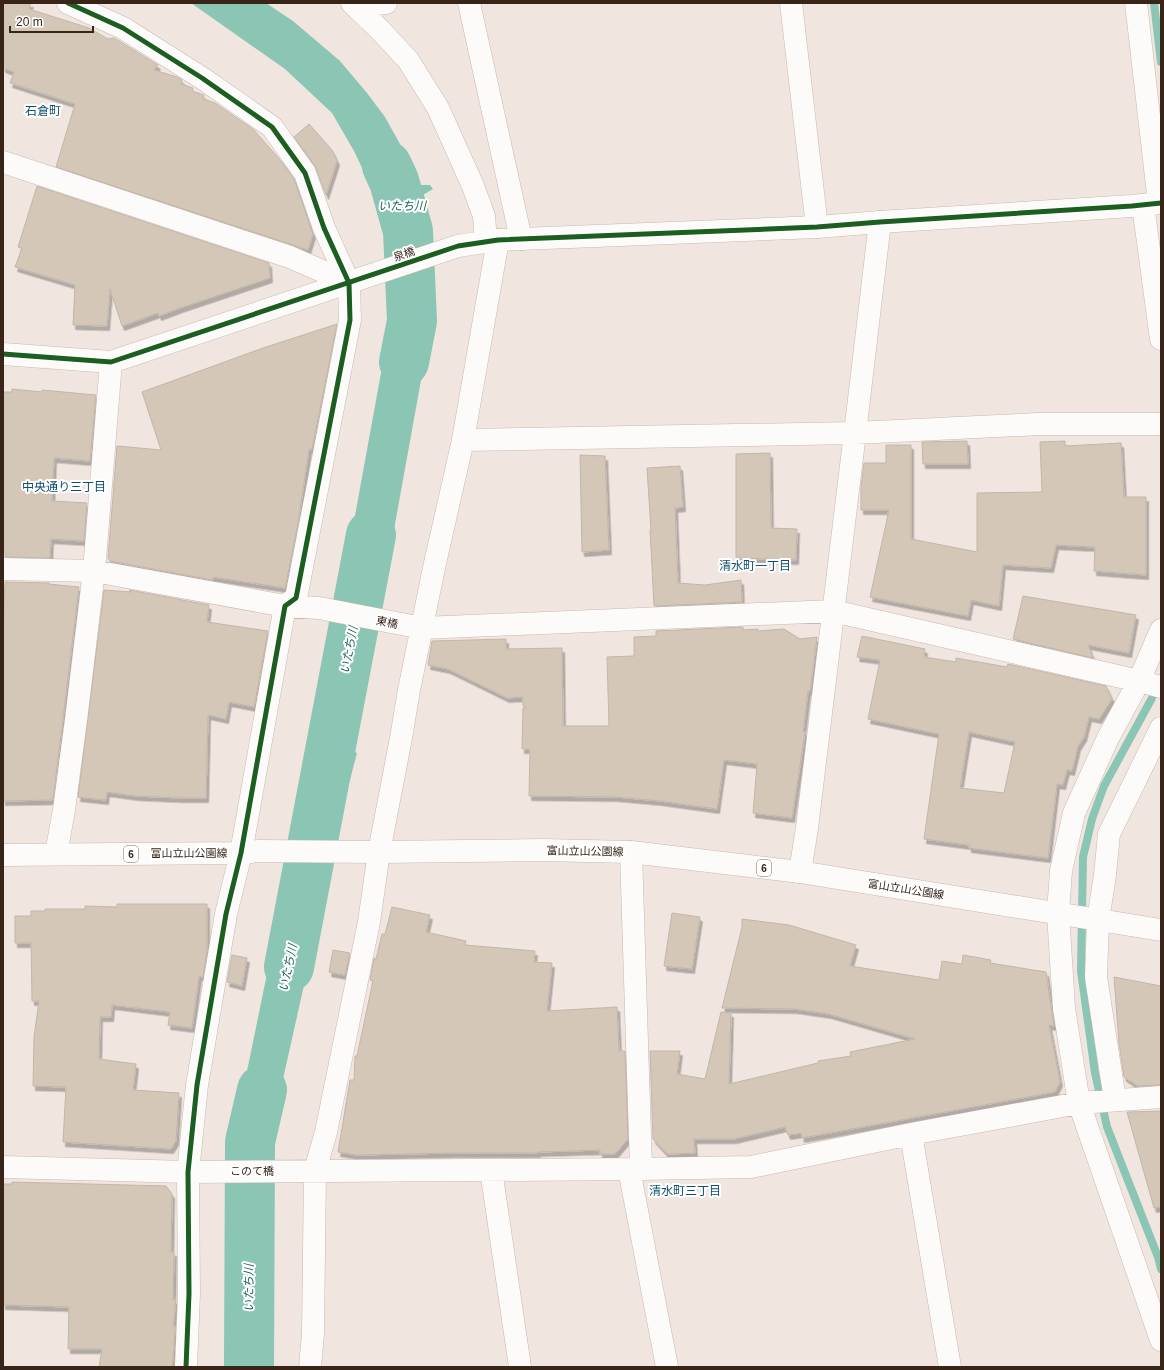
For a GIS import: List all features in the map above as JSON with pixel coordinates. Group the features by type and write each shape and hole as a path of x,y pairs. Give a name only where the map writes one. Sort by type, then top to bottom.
{"street":[{"path":"68,3 123,28 202,78 272,127 305,173 324,228 353,282 350,320 298,591 296,598 285,606 250,852 226,914 197,1085 188,1172 189,1294 186,1367"},
{"path":"354,5 386,3"},
{"path":"470,3 521,240"},
{"path":"791,3 817,227"},
{"path":"1136,3 1154,204 1161,339"},
{"path":"310,1367 313,1334 315,1171 326,1132 368,930 371,852 415,627 435,563 464,440 492,241 474,186 438,108 408,60 354,5"},
{"path":"3,162 290,257 353,282"},
{"name":"泉橋","path":"111,362 458,246 492,241 817,227 1154,204"},
{"path":"800,872 807,828 880,222"},
{"path":"3,354 111,362 94,571 75,727 56,854"},
{"path":"464,440 855,433 1039,424 1161,424"},
{"name":"東橋","path":"3,569 94,571 285,606 319,608 415,627 832,611 1161,687"},
{"path":"1161,630 1139,681 1108,738 1074,813 1061,871 1058,913 1064,1008 1079,1103 1161,1340"},
{"path":"1115,1100 1096,977 1098,920 1109,834 1161,728"},
{"name":"富山立山公園線","path":"3,855 543,850 631,852 800,872 1161,930"},
{"path":"631,852 635,1169 667,1367"},
{"name":"このて橋","path":"3,1167 188,1172 751,1168 911,1134 1079,1103 1161,1097"},
{"path":"911,1134 950,1367"},
{"path":"491,1170 520,1367"}],"water":[{"name":"いたち川","path":"191,3 266,3 293,21 340,61 385,117 405,153 418,185 430,185 433,189 423,195 430,223 387,240 375,195 354,151 332,113 285,69"},
{"name":"いたち川","path":"433,286 433,314 380,607 340,598 387,340 388,301"},
{"name":"いたち川","path":"336,624 375,632 350,750 357,753 346,795 297,795"},
{"name":"いたち川","path":"323,900 277,1106 271,1157 233,1158 233,1139 282,901"},
{"name":"いたち川","path":"228,1184 269,1184 273,1279 273,1320 268,1367 229,1367 235,1250"}],"building":[{"path":"3,3 31,3 29,9 89,28 108,39 114,38 158,65 154,70 177,77 182,80 181,84 193,88 192,91 204,95 203,99 215,103 253,129 282,162 294,179 313,234 308,250 56,167 75,104 10,83 14,72 3,68"},
{"path":"309,124 332,150 337,161 326,195 315,166 294,137"},
{"path":"37,186 269,263 270,278 159,316 158,313 122,326 110,289 107,326 73,325 75,285 15,267 22,248 18,247"},
{"path":"337,324 312,449 309,449 298,523 285,588 213,577 213,580 110,561 108,558 117,446 161,450 142,392 263,348"},
{"path":"12,389 96,395 90,461 54,458 52,501 87,503 84,541 51,539 50,558 6,557 6,553 3,553 3,392 12,392"},
{"path":"967,441 968,464 923,464 922,442"},
{"path":"1065,441 1065,446 1121,443 1124,497 1146,497 1146,575 1094,571 1095,547 1056,545 1051,568 1003,565 999,606 971,600 968,616 870,597 889,510 861,510 861,488 864,463 886,463 886,445 911,445 911,539 977,552 977,493 1042,492 1040,442"},
{"path":"770,453 771,528 797,529 796,560 736,558 736,454"},
{"path":"580,455 605,456 609,550 582,552"},
{"path":"680,466 683,507 675,508 678,583 705,585 741,580 742,602 654,606 647,468"},
{"path":"5,582 49,583 79,587 53,800 3,801 3,637"},
{"path":"104,590 131,592 129,590 209,605 207,622 268,631 254,707 229,702 226,719 208,715 206,798 136,796 107,792 106,800 78,797"},
{"path":"1023,596 1136,615 1129,653 1088,645 1093,658 1013,639"},
{"path":"743,627 743,630 758,629 758,631 784,629 800,639 817,637 810,691 808,691 803,732 805,732 792,818 753,813 757,764 724,760 717,809 660,801 616,797 529,796 530,749 522,749 523,708 527,708 523,706 523,697 507,698 448,669 428,665 432,641 506,639 506,649 562,648 563,726 609,726 607,657 634,656 634,637 656,636 656,631"},
{"path":"862,636 925,649 924,657 956,662 956,658 1007,667 1008,664 1106,686 1112,699 1099,719 1089,717 1084,737 1078,746 1072,771 1067,770 1063,785 1057,784 1048,858 969,848 969,845 924,839 939,734 868,719 880,660 857,657","holes":["969,732 1015,742 1004,793 960,788"]},
{"path":"117,904 207,904 207,950 203,977 199,976 192,1028 168,1025 170,1012 112,1005 111,1017 100,1017 99,1059 136,1064 133,1090 179,1093 176,1141 171,1149 63,1142 66,1087 33,1086 34,1037 39,1001 32,1001 31,943 15,943 15,916 31,916 31,911 45,911 45,909 85,909 85,906 117,907"},
{"path":"392,907 430,915 426,932 466,941 465,945 535,951 534,962 552,963 547,1011 617,1007 619,1051 625,1051 628,1139 615,1154 600,1154 600,1150 538,1153 357,1155 338,1152 350,1080 354,1080 355,1056 357,1056 373,981 370,980 374,958 376,959 382,934 385,934"},
{"path":"672,913 700,917 692,969 664,966"},
{"path":"742,919 789,925 856,945 850,966 939,980 942,961 962,964 963,955 991,960 990,963 1046,972 1054,1026 1049,1025 1060,1082 1055,1092 802,1138 801,1133 788,1135 785,1127 734,1139 694,1139 695,1153 667,1154 653,1139 650,1051 680,1051 677,1074 705,1079 721,1012 731,1013 729,1084 818,1063 818,1061 851,1056 850,1052 915,1039 829,1014 795,1009 722,1008 742,927"},
{"path":"333,950 350,953 345,975 329,972"},
{"path":"232,955 247,958 242,986 227,982"},
{"path":"1114,977 1161,986 1161,1085 1138,1086 1124,1077 1119,1043"},
{"path":"1161,1111 1161,1207 1154,1208 1127,1112"},
{"path":"12,1182 166,1186 172,1194 171,1252 174,1252 173,1300 176,1300 173,1326 175,1326 172,1367 99,1367 102,1349 68,1349 69,1307 3,1305 3,1184 12,1184"}],"waterway":[{"path":"1154,3 1161,62"},
{"name":"いたち川","path":"387,166 394,181 408,231 412,321 404,362"},
{"name":"いたち川","path":"289,967 371,535"},
{"path":"1157,686 1152,698 1104,786 1092,819 1083,857 1081,971 1095,1073 1107,1127 1158,1257 1161,1269"},
{"name":"いたち川","path":"249,1367 250,1142 262,1090"}],"cycle path":[{"path":"68,3 123,28 202,78 272,127 305,173 324,228 349,283 350,320 296,598 285,606 241,853 226,914 197,1085 188,1172 189,1294 186,1367"},
{"path":"3,354 111,362 458,246 498,240 817,227 1161,203"}],"district":[{"name":"石倉町","path":"43,111"},
{"name":"中央通り三丁目","path":"64,487"},
{"name":"清水町一丁目","path":"755,566"},
{"name":"清水町三丁目","path":"685,1191"}]}
